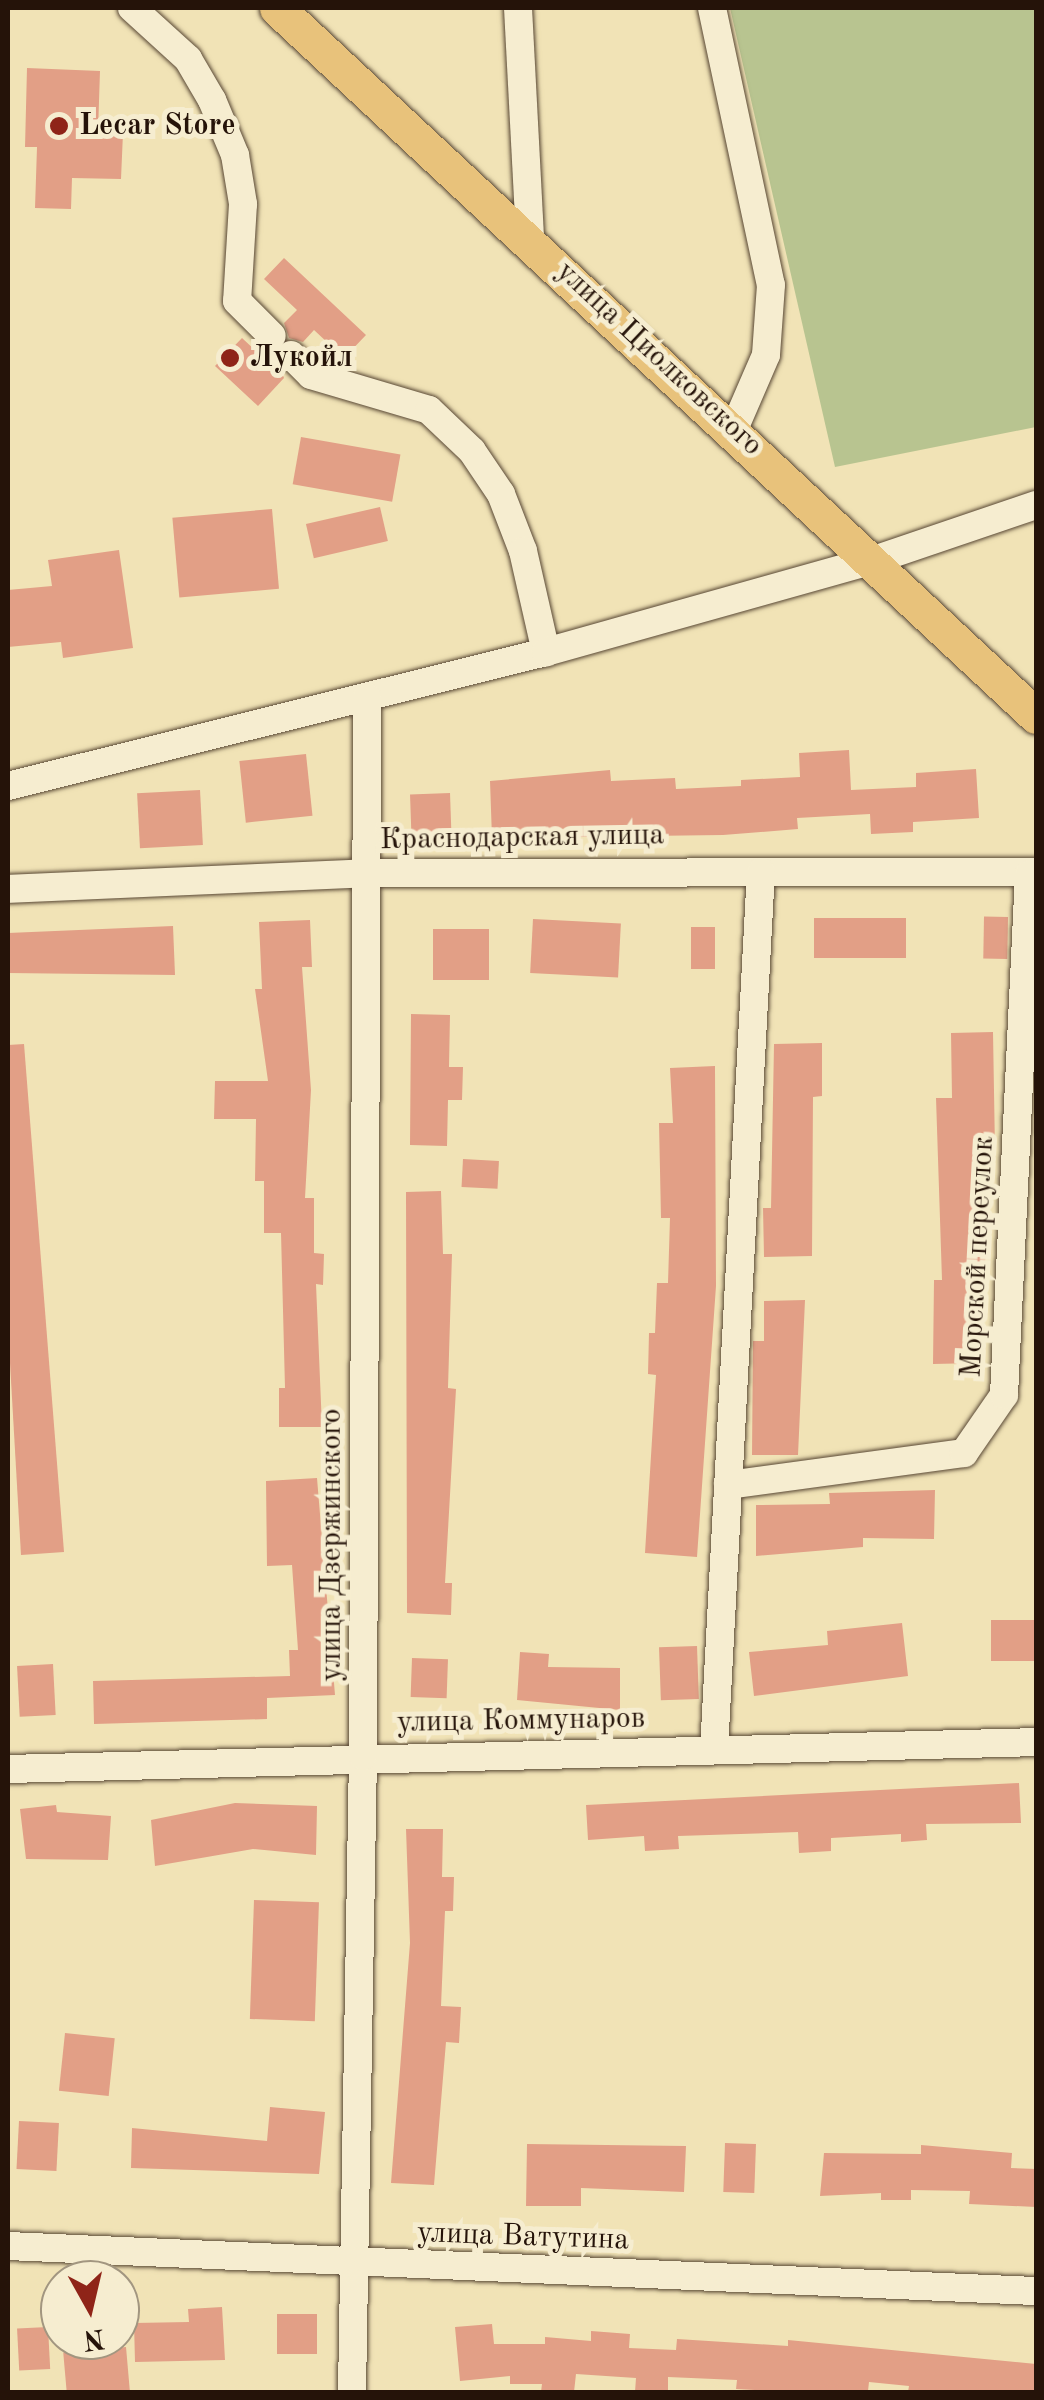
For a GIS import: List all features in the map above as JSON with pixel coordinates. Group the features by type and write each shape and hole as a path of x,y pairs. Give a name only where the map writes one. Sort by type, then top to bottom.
{"main road":[{"name":"улица Циолковского","path":"277,8 734,429 1036,716"}],"street":[{"path":"132,8 188,59 212,100 236,155 243,204 238,301 310,375 429,410 472,451 501,494 523,551 546,652"},
{"path":"518,8 530,239"},
{"path":"712,8 770,285 766,356 734,429"},
{"path":"8,786 546,652 874,560 1036,505"},
{"name":"улица Дзержинского","path":"352,2392 363,1756 370,873 367,697"},
{"path":"714,1750 761,872"},
{"name":"Краснодарская улица","path":"8,888 370,873 1033,873"},
{"name":"Морской переулок","path":"728,1485 964,1453 1004,1395 1033,873"},
{"name":"улица Коммунаров","path":"8,1768 363,1756 1036,1742"},
{"name":"улица Ватутина","path":"8,2246 1036,2291"}],"green space":[{"path":"730,8 1036,8 1036,427 835,467"}],"building":[{"path":"27,68 100,71 98,132 123,133 121,179 72,178 71,209 35,208 37,147 25,147"},
{"path":"284,258 366,335 344,358 314,330 303,342 289,338 284,323 297,310 264,279"},
{"path":"242,338 257,352 274,353 284,378 258,406 215,366"},
{"path":"301,437 400,455 392,502 293,484"},
{"path":"380,507 388,541 314,558 306,524"},
{"path":"272,509 279,589 179,597 172,518"},
{"path":"119,550 133,648 63,658 61,642 8,647 8,590 52,586 48,560"},
{"path":"849,750 851,790 916,787 916,773 976,769 979,818 913,822 913,832 871,834 870,814 797,818 798,829 723,835 492,838 490,781 610,770 611,781 675,778 676,789 741,786 741,780 800,777 799,753"},
{"path":"306,754 312,816 246,823 239,761"},
{"path":"200,790 203,845 140,848 137,793"},
{"path":"450,793 452,839 412,840 410,794"},
{"path":"984,917 1008,917 1007,959 983,959"},
{"path":"814,918 906,918 906,958 814,958"},
{"path":"533,919 621,924 618,978 530,973"},
{"path":"310,920 312,967 302,967 311,1090 305,1198 314,1198 314,1253 324,1254 323,1285 316,1284 322,1427 279,1427 279,1388 285,1388 281,1233 264,1233 264,1181 255,1181 256,1119 214,1119 215,1081 268,1081 255,989 262,989 259,922"},
{"path":"173,926 175,975 8,973 8,933"},
{"path":"691,927 715,927 715,969 691,969"},
{"path":"433,929 489,929 489,980 433,980"},
{"path":"411,1014 450,1015 449,1067 463,1067 462,1100 448,1100 447,1146 410,1145"},
{"path":"993,1032 995,1150 986,1150 985,1312 977,1312 977,1363 933,1364 934,1280 942,1280 936,1098 952,1098 951,1033"},
{"path":"822,1043 822,1096 813,1097 812,1256 764,1257 763,1208 771,1208 774,1044"},
{"path":"24,1044 64,1552 21,1555 8,1328 8,1045"},
{"path":"715,1066 716,1286 697,1557 645,1553 656,1375 648,1374 649,1333 655,1333 657,1283 668,1283 670,1218 661,1218 659,1123 673,1123 670,1068"},
{"path":"463,1159 499,1161 497,1189 462,1187"},
{"path":"441,1191 443,1254 452,1254 448,1388 456,1389 445,1583 452,1583 451,1615 407,1613 406,1192"},
{"path":"805,1300 798,1455 752,1455 753,1341 764,1341 764,1301"},
{"path":"317,1478 335,1695 267,1698 267,1719 94,1724 93,1681 290,1676 289,1650 298,1650 292,1565 267,1566 266,1481"},
{"path":"935,1490 934,1539 863,1538 863,1547 756,1556 756,1505 830,1504 829,1493"},
{"path":"991,1620 1036,1620 1036,1661 991,1661"},
{"path":"902,1623 908,1676 754,1696 749,1652 828,1645 827,1631"},
{"path":"697,1646 699,1699 661,1700 659,1647"},
{"path":"520,1652 549,1654 548,1667 620,1668 620,1710 517,1700"},
{"path":"412,1658 448,1659 447,1698 411,1697"},
{"path":"53,1664 56,1715 20,1717 17,1666"},
{"path":"1019,1783 1021,1823 926,1824 927,1840 901,1842 901,1834 831,1838 831,1851 799,1853 798,1832 678,1836 679,1849 645,1851 644,1836 588,1840 586,1805"},
{"path":"235,1803 317,1806 316,1855 253,1849 155,1866 151,1820"},
{"path":"56,1805 57,1812 111,1816 108,1860 26,1859 20,1809"},
{"path":"406,1829 443,1829 442,1877 454,1877 453,1911 445,1911 441,2006 461,2007 459,2043 446,2042 434,2185 391,2183 410,1943"},
{"path":"254,1900 319,1902 315,2021 250,2019"},
{"path":"65,2033 115,2038 109,2096 59,2091"},
{"path":"270,2107 325,2112 319,2174 131,2168 132,2128 267,2141"},
{"path":"19,2121 59,2123 56,2171 16,2169"},
{"path":"725,2143 756,2144 754,2193 723,2192"},
{"path":"527,2144 686,2146 684,2192 581,2188 581,2206 526,2206"},
{"path":"921,2145 1012,2153 1011,2168 1036,2169 1036,2207 969,2204 970,2191 911,2190 911,2200 881,2200 881,2193 820,2196 824,2153 921,2154"},
{"path":"222,2307 225,2360 135,2362 140,2360 140,2323 189,2322 188,2309"},
{"path":"277,2314 317,2314 317,2354 277,2354"},
{"path":"492,2324 494,2344 545,2344 545,2337 591,2341 591,2331 630,2334 629,2348 676,2350 677,2339 788,2346 788,2340 1036,2364 1036,2392 908,2392 909,2386 869,2382 868,2391 789,2392 736,2389 737,2380 668,2377 668,2392 635,2392 636,2378 576,2374 574,2392 541,2392 542,2384 510,2384 510,2376 460,2381 455,2327"},
{"path":"40,2327 40,2360 50,2360 50,2369 19,2371 17,2329"},
{"path":"64,2360 127,2360 130,2392 67,2392"}],"place":[{"name":"Lecar Store","path":"59,126"},
{"name":"Лукойл","path":"230,358"}]}
